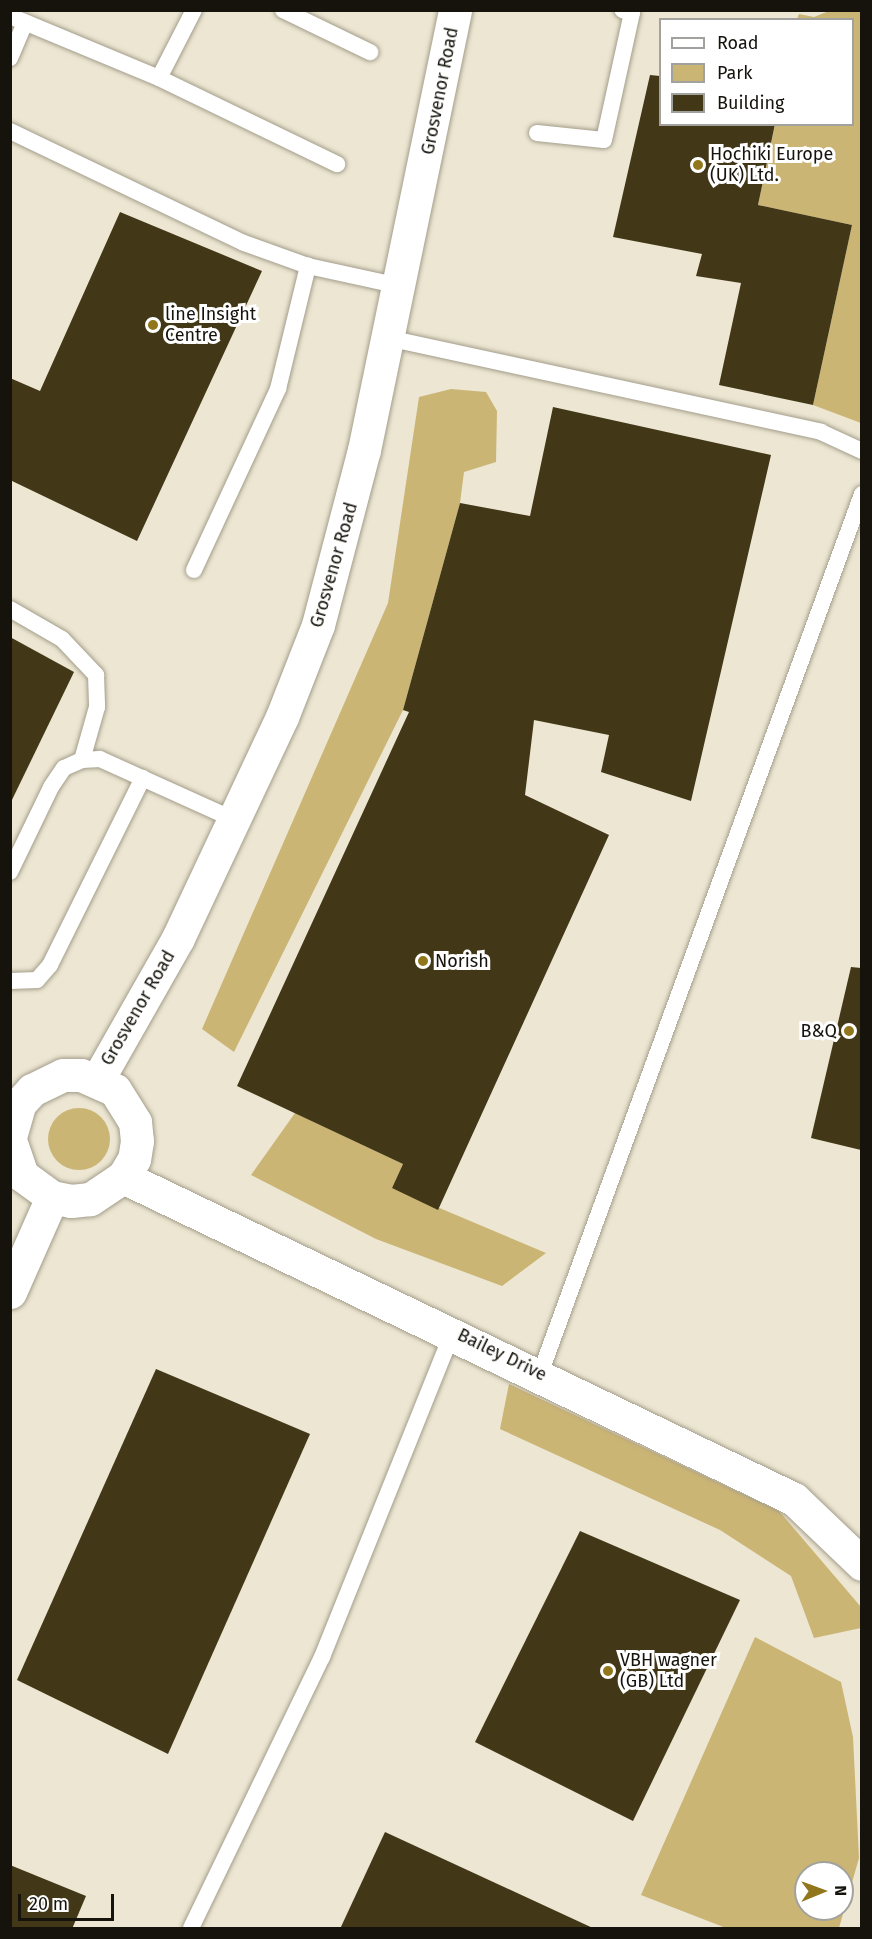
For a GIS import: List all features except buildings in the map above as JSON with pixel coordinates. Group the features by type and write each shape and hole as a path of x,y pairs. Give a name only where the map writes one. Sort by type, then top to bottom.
{"street":[{"name":"Grosvenor Road","path":"98,1079 178,938 235,820 297,681 328,594 400,286 455,10"},
{"path":"55,1078 98,1079 115,1090 135,1122 134,1159 123,1177 90,1198 52,1197 22,1175 10,1139 15,1101 55,1078"},
{"name":"Bailey Drive","path":"123,1177 453,1331 794,1499 861,1564"},
{"path":"10,1292 52,1197"}],"lane":[{"path":"159,78 194,10"},
{"path":"283,10 370,52"},
{"path":"537,133 604,140 632,13 622,10"},
{"path":"10,58 18,20 159,78 337,164"},
{"path":"10,132 244,243 308,266 400,286"},
{"path":"194,570 278,389 308,266"},
{"path":"388,338 821,432 861,451"},
{"path":"540,1374 861,494"},
{"path":"10,609 62,639 96,675 98,707 82,760"},
{"path":"10,872 51,787 64,768 82,760 100,759 235,820"},
{"path":"10,981 37,980 50,965 143,778"},
{"path":"191,1929 322,1657 453,1331"}],"green space":[{"path":"829,11 861,11 861,423 813,405 852,225 758,205 775,126 854,126 854,18 797,18 799,14 814,17"},
{"path":"451,389 486,392 497,411 496,462 464,472 460,503 403,710 234,1052 202,1029 388,603 419,397"},
{"path":"79,1108 91,1110 101,1117 108,1127 110,1139 108,1151 101,1161 91,1168 79,1170 67,1168 57,1161 50,1151 48,1139 50,1127 57,1117 67,1110"},
{"path":"295,1113 403,1164 392,1188 546,1253 502,1286 376,1239 251,1175"},
{"path":"509,1384 779,1511 861,1607 861,1628 814,1638 791,1576 720,1530 500,1429"},
{"path":"755,1637 841,1682 853,1737 859,1858 854,1876 854,1861 794,1861 794,1921 841,1921 839,1928 726,1928 641,1895"}],"place":[{"name":"Hochiki Europe (UK) Ltd.","path":"698,165"},
{"name":"line Insight Centre","path":"153,325"},
{"name":"Norish","path":"423,961"},
{"name":"B&Q","path":"849,1031"},
{"name":"VBH wagner (GB) Ltd","path":"608,1671"}]}
